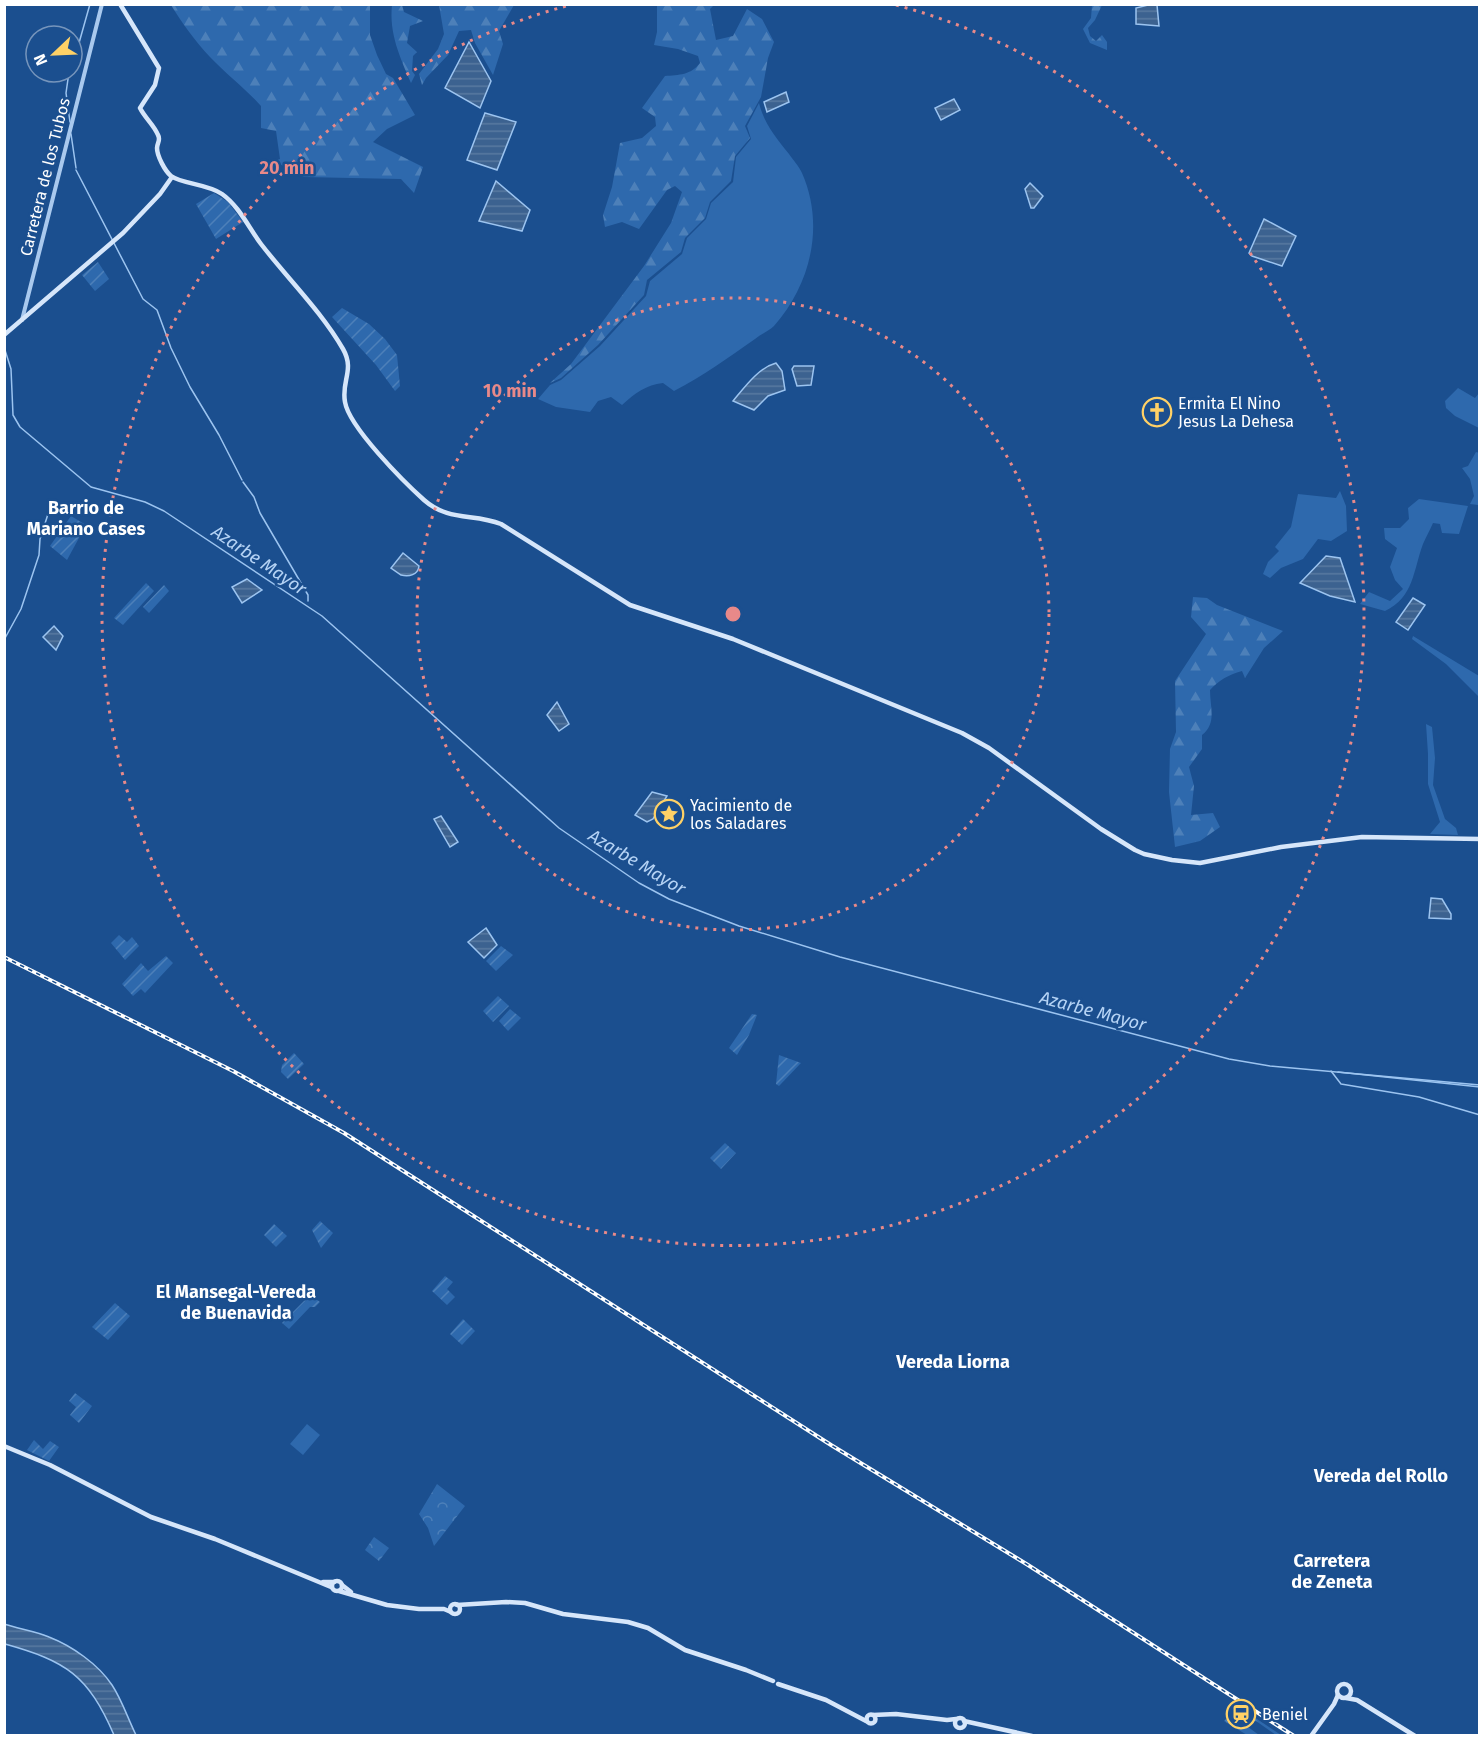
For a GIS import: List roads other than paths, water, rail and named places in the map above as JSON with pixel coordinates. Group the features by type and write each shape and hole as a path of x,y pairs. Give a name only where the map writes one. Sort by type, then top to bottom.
{"main road":[{"path":"120,4 159,68 155,85 140,108 158,135 158,151 165,169 172,177 218,191 234,206 342,348 349,368 344,399 347,410 354,421 390,465 420,496 439,511 501,524 630,605 733,639 962,733 989,748 1101,829 1144,854 1200,863 1281,847 1362,837 1479,839"},
{"path":"4,335 113,242 160,194 172,177"},
{"path":"4,1446 60,1470 152,1517 333,1584 339,1581 340,1588"},
{"path":"333,1584 334,1591 340,1588 381,1602 456,1607 469,1604 525,1603 563,1614 628,1622 648,1628 684,1650 758,1674 774,1685 826,1700 866,1718 896,1714 956,1722"},
{"path":"340,1588 387,1605 444,1609 455,1614 456,1607"},
{"path":"451,1612 456,1607"},
{"path":"1312,1735 1334,1704 1338,1688 1342,1684 1349,1685 1357,1701"},
{"path":"1334,1704 1352,1692"},
{"path":"1338,1695 1357,1701 1415,1736"},
{"path":"866,1718 871,1724 874,1718"},
{"path":"956,1722 960,1718 964,1723 1032,1736"},
{"path":"956,1722 959,1728 964,1723"}],"street":[{"name":"Carretera de los Tubos","path":"22,320 102,4"}],"waterway":[{"path":"84,25 90,4"},
{"path":"67,84 66,93 70,122"},
{"path":"71,134 76,168"},
{"path":"76,170 143,299 157,310 171,348 190,387 219,435 242,480"},
{"name":"Azarbe Mayor","path":"4,347 11,369 13,415 20,427 91,487 145,502 164,511 322,616 559,828 639,883 669,899 739,926 840,957 1229,1059 1270,1066 1480,1085"},
{"path":"243,482 254,497 260,513 308,595 308,601"},
{"path":"4,640 21,609 39,555 40,539 49,511"},
{"path":"1331,1071 1341,1084 1419,1097 1480,1115"},
{"name":"Azarbe Mayor","path":"1338,1072 1480,1087"}],"railway":[{"path":"4,957 233,1071 344,1133 831,1445 1028,1565 1294,1736"}],"place":[{"name":"Ermita El Nino Jesus La Dehesa","path":"1157,412"},
{"name":"Yacimiento de los Saladares","path":"669,814"},
{"name":"Beniel","path":"1241,1714"}],"district":[{"name":"Barrio de Mariano Cases","path":"86,518"},
{"name":"El Mansegal-Vereda de Buenavida","path":"236,1302"},
{"name":"Vereda Liorna","path":"953,1362"},
{"name":"Vereda del Rollo","path":"1381,1476"},
{"name":"Carretera de Zeneta","path":"1332,1571"}]}
